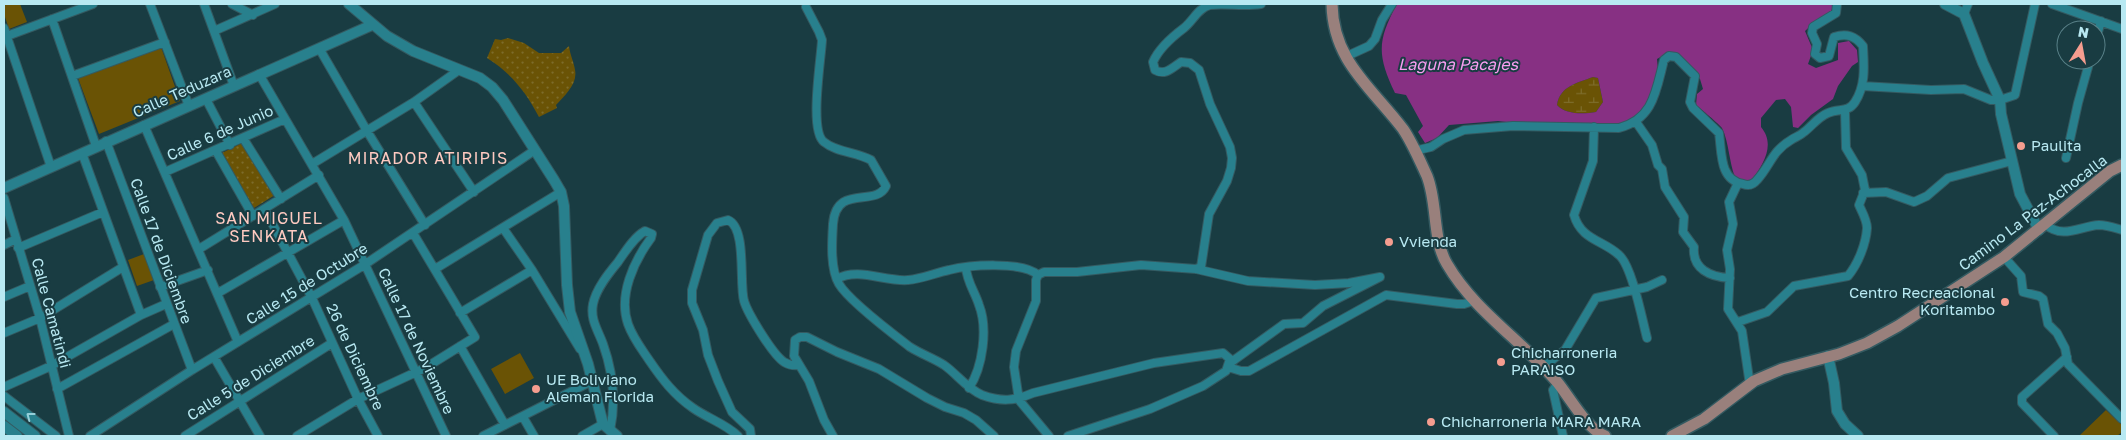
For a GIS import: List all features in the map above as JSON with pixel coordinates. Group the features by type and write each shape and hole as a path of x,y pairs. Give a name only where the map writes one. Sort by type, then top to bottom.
{"main road":[{"path":"1332,4 1332,18 1336,36 1345,57 1361,82 1404,130 1427,177 1434,197 1439,240 1446,264 1473,301 1543,367 1585,418 1601,435 1605,436"},
{"name":"Camino La Paz-Achocalla","path":"1672,436 1704,419 1750,385 1782,369 1828,356 1867,342 1898,326 2004,257 2110,171 2122,165"}],"street":[{"path":"7,36 93,4"},
{"path":"150,4 189,106"},
{"path":"204,4 234,86"},
{"path":"232,4 252,14"},
{"path":"214,31 275,4"},
{"path":"349,4 387,36 414,51 480,78 492,87 503,100 561,192 566,223 568,299 592,381 610,430"},
{"path":"1196,269 1201,267 1203,260 1209,214 1227,180 1231,168 1230,147 1224,130 1210,104 1199,70 1195,66 1181,62 1165,73 1160,73 1155,70 1153,62 1175,34 1184,28 1203,8 1214,5 1246,7 1261,4"},
{"path":"1345,57 1369,46 1392,4"},
{"path":"1414,151 1430,148 1443,139 1464,130 1513,126 1619,128 1636,122 1647,111 1661,78 1664,60 1668,56 1676,58 1695,76 1690,102 1693,108 1719,133 1722,165 1730,178 1738,183 1750,185 1756,182 1768,161 1782,146 1801,135 1822,116 1837,110 1845,111 1856,101 1862,86 1862,46 1854,37 1841,35 1834,37 1829,56 1820,58 1815,54 1817,44 1812,33 1813,27 1836,13 1837,4"},
{"path":"1945,4 1966,9 1983,63 2000,100 2001,114 2020,194 2042,227 2065,231 2080,230 2099,225 2122,230"},
{"path":"1862,86 1931,90 1964,89 1991,100 2000,100 2015,95 2034,4"},
{"path":"2052,4 2096,20"},
{"path":"806,7 822,40 816,121 818,135 823,142 871,160 886,186 880,193 845,201 838,206 833,224 834,261 837,279 852,300 910,347 942,364 969,388 998,400 1019,400 1034,393 1154,363 1223,353 1230,359 1229,365"},
{"path":"52,19 96,146"},
{"path":"2106,24 2122,29"},
{"name":"Calle Teduzara","path":"4,188 106,141 372,25"},
{"path":"4,28 51,167"},
{"path":"72,76 165,42"},
{"path":"319,48 366,131 425,225"},
{"path":"312,164 414,102 459,70"},
{"path":"2066,158 2087,70"},
{"name":"Calle 17 de Noviembre","path":"259,74 344,220 446,436"},
{"path":"206,99 230,144"},
{"path":"414,102 474,192"},
{"path":"1738,322 1767,312 1794,286 1848,276 1854,269 1863,247 1867,227 1859,205 1864,190 1862,175 1846,148 1845,111"},
{"name":"Calle 6 de Junio","path":"165,172 285,119"},
{"path":"1636,122 1652,145 1658,165 1662,169 1665,187 1684,217 1683,232 1694,247 1693,255 1699,266 1706,274 1730,278"},
{"path":"144,125 238,342"},
{"path":"1594,127 1593,162 1574,215 1576,222 1587,234 1620,255 1628,271 1647,338"},
{"path":"243,138 281,199"},
{"name":"Calle 17 de Diciembre","path":"106,141 192,370"},
{"name":"Calle 15 de Octubre","path":"90,436 192,370 364,265 534,150"},
{"path":"216,151 253,216"},
{"path":"82,153 140,316"},
{"path":"1863,193 1886,192 1914,202 1927,196 1948,178 2012,161"},
{"path":"198,249 265,210 319,175"},
{"path":"1738,183 1729,202 1733,224 1727,250 1730,278 1728,310 1733,319 1738,322 1742,331 1750,385"},
{"path":"435,269 561,192"},
{"name":"Calle Camatindi","path":"4,198 40,318 69,436"},
{"name":"26 de Diciembre","path":"265,210 312,298 358,399 378,436"},
{"path":"18,248 103,212"},
{"path":"218,293 344,220"},
{"path":"751,436 750,429 732,412 718,381 708,355 703,330 692,303 692,290 708,235 720,221 728,220 736,227 742,257 742,294 750,315 777,356 786,364 799,365"},
{"path":"503,228 532,270 588,364"},
{"path":"610,430 614,408 611,375 603,344 592,314 593,303 596,294 614,267 633,242 645,231 652,234 632,272 628,286 627,322 635,339 662,380 693,408 738,436"},
{"path":"297,436 358,399 415,372 475,337 413,233"},
{"path":"4,245 16,239"},
{"path":"2004,257 2021,276 2023,292 2039,296 2043,300 2048,324 2057,333 2065,348 2068,364 2122,419"},
{"path":"837,279 852,274 908,280 966,268 1019,267 1028,268 1038,274 1141,265 1196,269 1248,280 1315,285 1349,283 1380,276 1323,306 1303,324 1284,324 1229,365 1220,376 1172,400 1068,436"},
{"path":"4,333 40,318 122,267"},
{"path":"966,268 967,278 980,306 984,324 978,368 969,388"},
{"path":"160,287 208,270"},
{"path":"460,313 532,270"},
{"path":"1038,274 1036,280 1036,301 1016,351 1014,367 1019,400 1049,436"},
{"path":"1543,367 1565,350 1596,298 1634,290 1662,280"},
{"path":"4,297 30,286"},
{"path":"1229,365 1241,371 1250,371 1386,295 1464,304 1473,301"},
{"path":"4,387 51,366 140,316 166,304"},
{"path":"57,389 174,324"},
{"path":"833,436 793,350 795,340 800,337 807,337 879,369 945,407 964,412 994,436"},
{"name":"Calle 5 de Diciembre","path":"185,436 332,343"},
{"path":"460,346 505,425"},
{"path":"1828,356 1834,383 1837,411 1845,424 1858,436"},
{"path":"214,357 260,436"},
{"path":"2054,436 2022,403 2022,397 2066,357"},
{"path":"483,436 592,381"},
{"path":"1558,383 1553,390 1564,436"},
{"path":"4,396 56,436"},
{"path":"4,412 36,436"},
{"path":"523,417 534,436"},
{"path":"4,426 17,436"},
{"path":"582,436 610,430"}],"green space":[{"path":"4,4 20,4 27,22 9,29 4,14"},
{"path":"508,38 524,43 539,53 561,53 569,46 575,75 570,89 556,105 557,108 539,117 529,99 517,84 487,58 495,39"},
{"path":"161,47 180,101 99,134 78,78"},
{"path":"1593,77 1598,78 1603,102 1596,112 1570,112 1557,105 1565,89 1575,83"},
{"path":"242,143 275,195 254,208 222,153"},
{"path":"144,254 154,280 137,286 128,260"},
{"path":"520,353 534,378 505,394 491,369"},
{"path":"2106,410 2122,425 2122,432 2117,436 2079,436"}],"water":[{"name":"Laguna Pacajes","path":"1397,4 1831,4 1833,7 1830,14 1817,20 1805,31 1813,50 1808,64 1816,68 1838,60 1838,43 1849,41 1857,50 1858,62 1852,66 1838,86 1833,99 1811,115 1798,128 1793,127 1791,107 1785,99 1776,100 1761,118 1761,127 1768,147 1764,161 1752,180 1744,181 1735,177 1722,128 1696,105 1697,94 1703,89 1700,79 1675,54 1664,55 1657,59 1659,81 1652,90 1644,109 1626,125 1542,126 1498,121 1449,125 1437,138 1425,143 1418,132 1423,126 1406,95 1395,93 1382,58 1383,38 1390,17","holes":["1593,77 1598,78 1603,102 1596,112 1570,112 1557,105 1565,89 1575,83"]}],"place":[{"name":"Paulita","path":"2021,146"},
{"name":"Vvienda","path":"1389,242"},
{"name":"Centro Recreacional Koritambo","path":"2005,302"},
{"name":"Chicharroneria PARAISO","path":"1501,362"},
{"name":"UE Boliviano Aleman Florida","path":"536,389"},
{"name":"Chicharroneria MARA MARA","path":"1431,422"}],"district":[{"name":"MIRADOR ATIRIPIS","path":"428,158"},
{"name":"SAN MIGUEL SENKATA","path":"269,227"}]}
